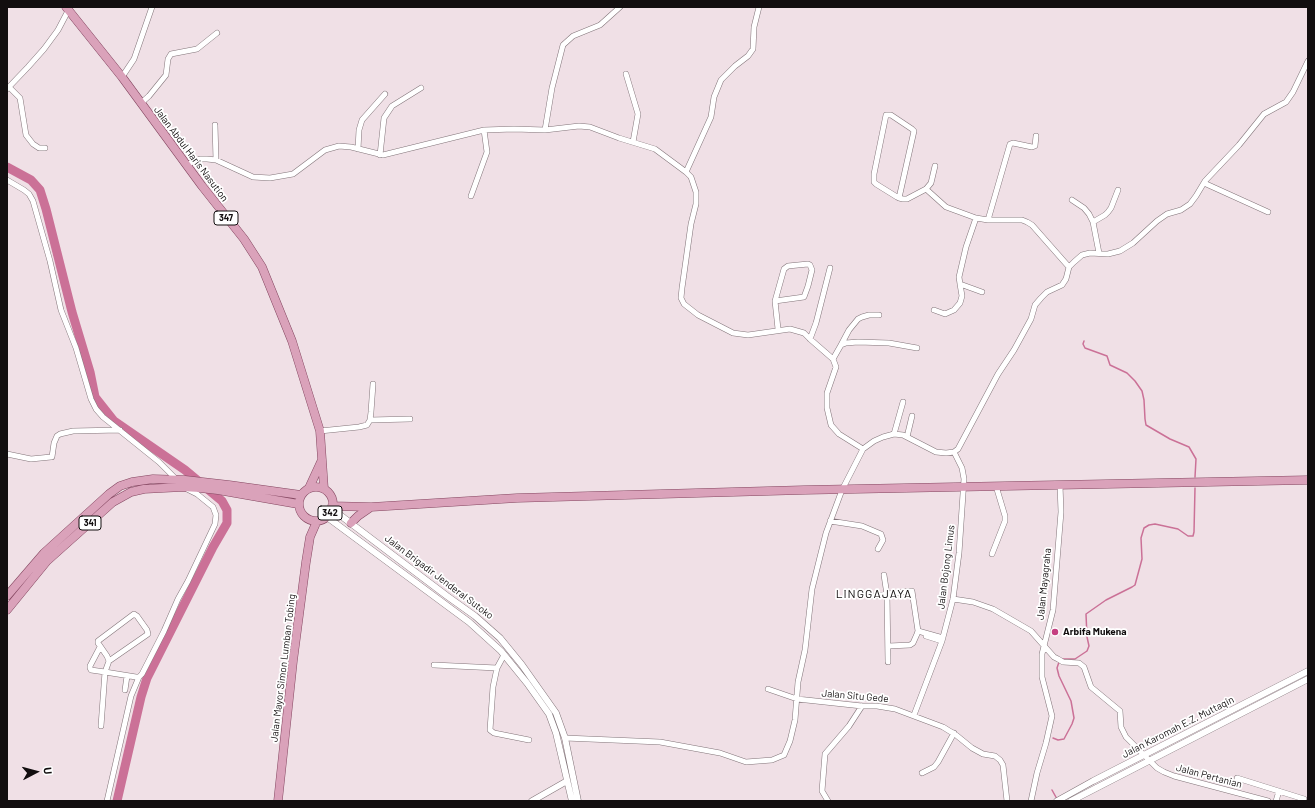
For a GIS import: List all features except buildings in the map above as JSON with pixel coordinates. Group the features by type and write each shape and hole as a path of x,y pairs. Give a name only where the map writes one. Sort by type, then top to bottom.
{"main road":[{"name":"Jalan Abdul Haris Nasution","path":"67,9 122,77 186,164 244,239 262,267 292,341 320,431 324,489"},
{"path":"310,488 321,461"},
{"name":"341","path":"7,596 44,553 109,494 120,486 132,482 153,479 176,479 184,483"},
{"path":"332,508 517,498 1308,480"},
{"name":"341","path":"7,610 47,561 113,502 132,492 184,483 301,495"},
{"name":"341","path":"202,485 218,490 229,488 298,504"},
{"path":"298,504 304,491 317,487 324,489"},
{"name":"342","path":"298,504 300,512 305,518 310,521 323,520 328,516 332,508 332,500 330,495 324,489"},
{"path":"330,495 351,506"},
{"path":"351,524 358,516 371,507"},
{"name":"Jalan Mayor Simon Lumban Tobing","path":"305,518 310,537"},
{"name":"Jalan Mayor Simon Lumban Tobing","path":"278,801 293,661 310,537 317,521"}],"street":[{"path":"122,77 134,59 152,7"},
{"path":"545,130 552,88 563,45 573,36 600,25 620,7"},
{"path":"686,172 711,117 714,97 720,80 748,56 753,49 754,27 759,7"},
{"path":"9,87 44,49 58,30 67,9"},
{"path":"141,103 149,96 166,75 168,58 171,54 197,49 217,33"},
{"path":"565,738 660,742 720,753 746,762 772,760 784,755 788,748 795,720 798,682 805,650 812,589 826,533 842,490 863,449 874,441 894,434 907,437 936,452 954,452 958,449 998,374 1014,350 1031,319 1035,305 1041,298 1048,292 1062,285 1066,279 1070,267 1082,255 1090,253 1108,254 1120,251 1128,247 1157,220 1167,214 1181,210 1190,204 1204,183 1225,159 1240,145 1264,114 1286,102 1293,92 1308,61"},
{"path":"626,74 638,114 632,142"},
{"path":"7,79 9,87 20,98 26,135 33,144 39,148 45,148"},
{"path":"380,155 384,118 392,106 421,88"},
{"path":"358,149 359,130 362,120 385,94"},
{"path":"899,198 914,132 912,129 888,114 885,116 874,178 876,184 899,198 907,199 926,188 930,183 935,166"},
{"path":"215,125 216,160"},
{"path":"186,164 203,159 216,160 253,177 270,178 293,174 320,154 339,146 380,155 484,130 545,130 579,126 587,126 655,149 691,177 696,192 696,204 691,224 682,288 681,298 684,304 698,315 733,333 748,335 778,329 797,330 804,333 833,359 836,367 827,393 826,401 831,425 838,434 863,449"},
{"path":"471,196 487,152 484,130"},
{"path":"988,220 1010,144 1014,142 1032,147 1035,146 1036,136"},
{"path":"7,180 29,194 33,201 50,261 61,310 79,355 91,399 96,409 134,443 145,449 176,479"},
{"path":"1204,183 1268,212"},
{"path":"926,188 946,207 976,218 988,220 1022,220 1027,222 1032,225 1070,267"},
{"path":"1093,222 1108,212 1118,190"},
{"path":"1072,200 1086,210 1093,222 1099,253"},
{"path":"934,310 945,314 954,310 960,303 962,296 959,277 962,261 976,218"},
{"path":"775,301 804,297 812,270 808,264 788,266 784,269 775,301 778,329"},
{"path":"810,338 816,323 830,268"},
{"path":"960,284 982,292"},
{"path":"833,359 850,330 858,320 869,315 879,315"},
{"path":"841,345 858,342 889,343 917,348"},
{"path":"320,431 359,428 366,425 370,420 373,384"},
{"path":"894,434 903,402"},
{"path":"907,437 912,416"},
{"path":"370,420 410,419"},
{"path":"7,454 31,459 50,458 52,456 54,443 57,436 60,434 73,431 120,430"},
{"name":"Jalan Bojong Limus","path":"914,715 943,640 953,599 959,553 964,487 962,468 954,452"},
{"path":"107,801 131,696 215,524 216,514 213,507 184,483"},
{"name":"Jalan Mayagraha","path":"1031,801 1052,716 1042,677 1042,654 1053,610 1061,512 1060,485"},
{"path":"992,554 1005,516 996,486"},
{"name":"Jalan Brigadir Jenderal Sutoko","path":"332,508 351,524 475,616 500,638 529,681 556,714 565,738 578,801"},
{"path":"328,516 468,622 504,655 529,681 549,714 556,733 572,801"},
{"path":"830,521 862,526 881,534 883,540 878,549"},
{"path":"884,575 887,595 889,646 888,662"},
{"path":"873,596 887,595 910,590 912,591 917,632 913,643 910,645 889,646"},
{"path":"953,599 973,602 993,609 1031,631 1045,645"},
{"path":"101,726 105,672 109,661 148,634 147,630 134,614 98,641 109,661"},
{"path":"468,622 475,616"},
{"path":"917,632 943,640"},
{"name":"Jalan Pertanian","path":"1045,645 1060,661 1079,663 1084,667 1092,687 1120,711 1121,727 1126,737 1157,768 1174,776 1268,801"},
{"path":"100,647 90,666 92,670 139,677"},
{"path":"504,655 497,668 493,687 490,730 494,733 528,740"},
{"path":"434,665 497,668"},
{"name":"Jalan Karomah E.Z. Muttaqin","path":"1069,798 1144,755 1308,671"},
{"path":"126,690 127,676"},
{"path":"1298,676 1302,682"},
{"name":"Jalan Karomah E.Z. Muttaqin","path":"1057,801 1069,798 1150,760 1308,679"},
{"name":"Jalan Situ Gede","path":"768,689 797,699 895,709 943,727 954,733 972,748 983,754 995,756 1000,760 1003,766 1007,801"},
{"path":"828,801 822,791 825,754 849,726 862,706"},
{"path":"922,773 934,767 954,733"},
{"path":"1237,778 1304,799"},
{"path":"532,801 567,781"},
{"path":"1276,801 1279,791"}],"waterway":[{"path":"7,167 31,180 40,190 72,312 90,372 95,397 114,421 185,470 222,501 227,510 227,523 213,547 147,678 141,697 117,801"},
{"path":"1084,341 1083,344 1085,348 1107,356 1110,365 1127,373 1135,381 1142,391 1146,425 1170,439 1189,447 1196,459 1195,477"},
{"path":"1061,659 1075,659 1087,651 1089,646 1086,614 1106,600 1135,585 1142,559 1141,538 1144,528 1155,524 1178,529 1188,536 1193,536 1195,488"},
{"path":"1053,738 1058,740 1064,739 1074,718 1071,701 1059,676 1057,668 1059,662"},
{"path":"1052,790 1057,799"}],"place":[{"name":"Arbifa Mukena","path":"1055,632"}],"district":[{"name":"LINGGAJAYA","path":"874,594"}]}
